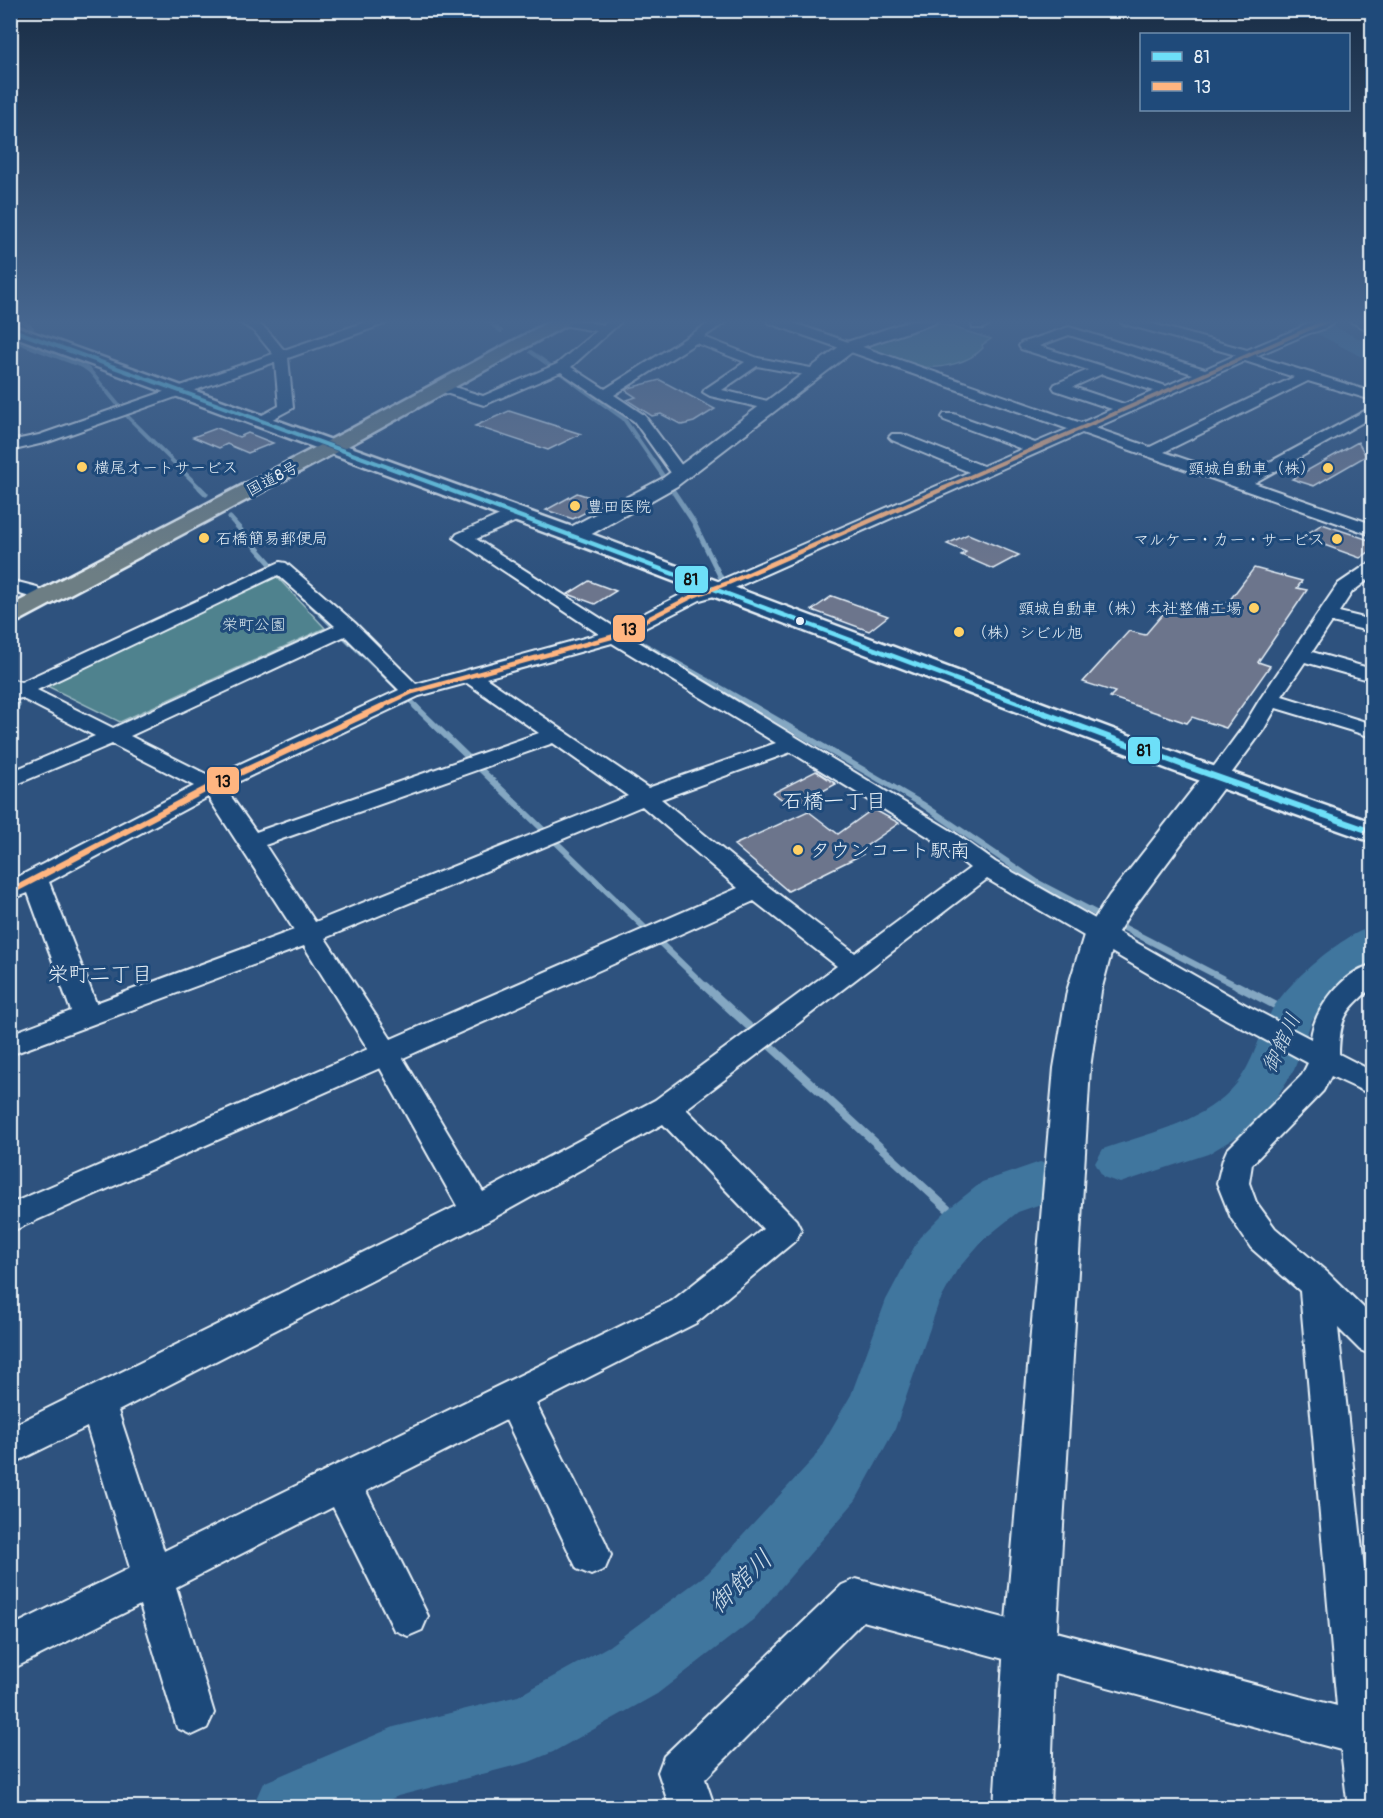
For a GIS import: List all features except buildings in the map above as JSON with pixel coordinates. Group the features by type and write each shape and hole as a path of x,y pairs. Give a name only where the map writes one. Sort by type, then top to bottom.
{"highway":[{"name":"国道8号","path":"10,615 398,405"},
{"name":"国道8号","path":"10,601 20,588 405,405"}],"main road":[{"path":"217,405 573,535 714,590 1217,777 1372,832"}],"street":[{"path":"10,446 43,439 143,405"},
{"path":"260,420 286,408 286,405"},
{"path":"617,405 639,418 680,474"},
{"path":"766,405 771,406"},
{"path":"1014,405 1372,530"},
{"path":"1113,405 1125,409"},
{"path":"10,892 212,786 412,693 615,636 693,596 714,590 1135,405"},
{"path":"1150,453 1248,405"},
{"path":"573,535 680,474 771,406"},
{"path":"1241,484 1372,411"},
{"path":"949,417 1036,449"},
{"path":"897,437 984,471"},
{"path":"515,515 463,538 615,636 919,820 986,868 1236,1012 1372,1084"},
{"path":"14,690 280,567 348,627 412,693"},
{"path":"1022,1808 1030,1644 1072,1068 1084,991 1100,935 1120,903 1253,729 1270,699 1329,615 1345,588 1370,573"},
{"path":"1329,615 1372,627"},
{"path":"10,780 115,735 348,627"},
{"path":"1300,655 1372,675"},
{"path":"471,677 645,797 756,890 856,967"},
{"path":"14,690 115,735 212,786 251,842 385,1052 477,1211"},
{"path":"1270,699 1372,731"},
{"path":"251,842 555,735"},
{"path":"10,1046 310,934 645,797 793,744"},
{"path":"10,1447 477,1211 666,1108 986,868"},
{"path":"36,880 87,1016"},
{"path":"10,1219 756,890"},
{"path":"1372,974 1344,997 1334,1010 1326,1028 1313,1083 1238,1159 1233,1183 1242,1208 1263,1238 1316,1284 1372,1339"},
{"path":"10,1649 684,1312 785,1230 666,1108"},
{"path":"1316,1284 1361,1734 1371,1808"},
{"path":"514,1398 591,1556"},
{"path":"98,1404 153,1578 192,1713"},
{"path":"341,1482 408,1616"},
{"path":"693,1808 680,1772 856,1599 1361,1734"}],"green space":[{"name":"栄町公園","path":"276,576 325,628 120,722 45,685"}],"waterway":[{"path":"118,405 201,489"},
{"path":"604,405 624,419 672,489"},
{"path":"671,488 693,521 725,586"},
{"path":"201,489 206,494"},
{"path":"230,518 278,572"},
{"path":"303,597 417,707"},
{"path":"639,630 629,636 755,707"},
{"path":"10,702 18,705 14,707"},
{"path":"10,709 17,706"},
{"path":"415,706 707,988"},
{"path":"753,706 922,804 1038,883 1105,918"},
{"path":"1115,923 1241,988"},
{"name":"御館川","path":"1120,1163 1191,1140 1221,1123 1247,1104 1271,1070 1292,1014 1320,982 1372,941"},
{"path":"705,986 965,1225"},
{"path":"1238,986 1292,1014"},
{"name":"御館川","path":"288,1808 394,1762 529,1728 633,1670 731,1596 835,1479 875,1409 913,1300 938,1254 965,1225 1000,1197 1040,1183"}],"transit line":[{"name":"81","path":"217,405 573,535 1183,765 1372,832"},
{"name":"13","path":"10,892 212,786 412,692 615,636 693,596 728,583 1135,405"}],"place":[{"name":"横尾オートサービス","path":"82,467"},
{"name":"頸城自動車（株）","path":"1328,468"},
{"name":"豊田医院","path":"575,506"},
{"name":"石橋簡易郵便局","path":"204,538"},
{"name":"マルケー・カー・サービス","path":"1337,539"},
{"name":"頸城自動車（株）本社整備工場","path":"1254,608"},
{"name":"（株）シビル旭","path":"959,632"},
{"name":"タウンコート駅南","path":"798,850"}],"district":[{"name":"石橋一丁目","path":"834,801"},
{"name":"栄町二丁目","path":"100,974"}]}
